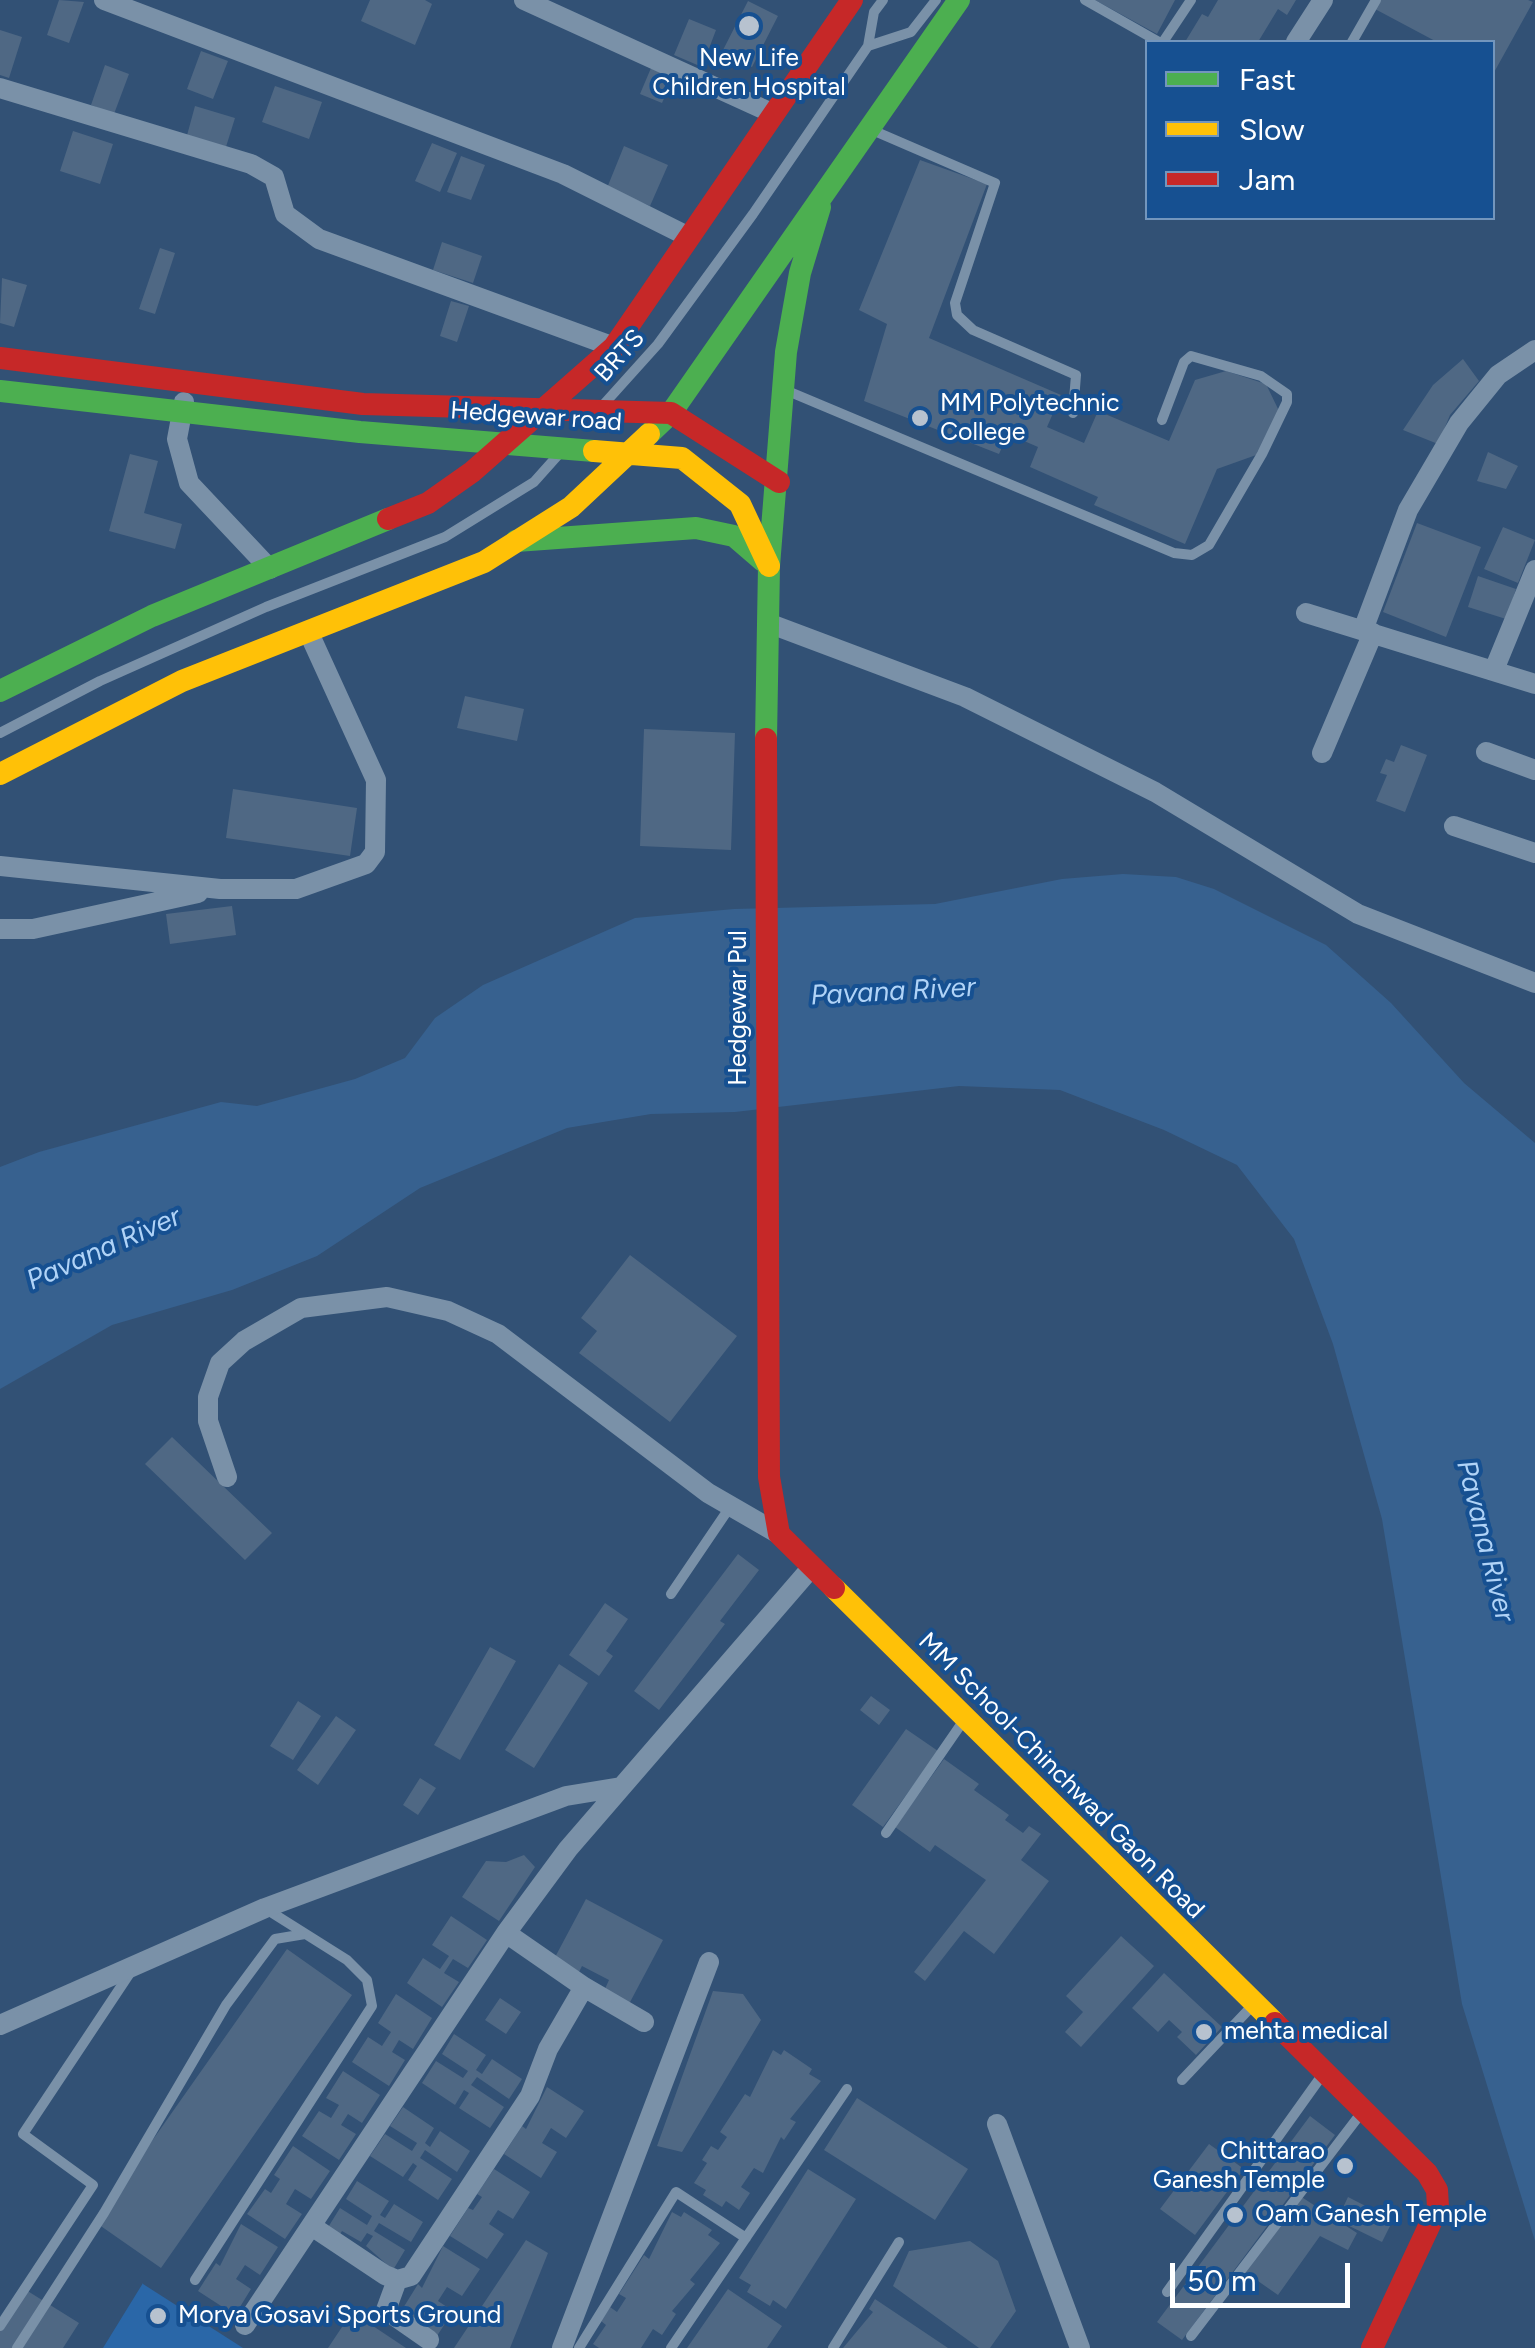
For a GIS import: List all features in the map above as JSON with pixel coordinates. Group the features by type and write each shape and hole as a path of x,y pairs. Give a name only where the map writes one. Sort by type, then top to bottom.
{"main road":[{"name":"Hedgewar road","path":"0,358 363,404 542,410 614,348 852,0"},
{"name":"Hedgewar road","path":"0,390 360,432 509,441 572,440 632,452 671,414 826,185 959,0"},
{"name":"Hedgewar Pul","path":"779,1534 769,1478 765,842 769,566 780,482 784,390 800,273 826,185"},
{"path":"6,684 152,616 428,503 509,441 542,410 593,417 671,414 780,482"},
{"path":"0,774 182,681 484,562 571,506 632,452 682,458 740,504 769,566"},
{"path":"516,542 696,528 734,536 769,566"},
{"name":"MM School-Chinchwad Gaon Road","path":"779,1534 1427,2172 1437,2190 1438,2207 1372,2348"}],"street":[{"path":"104,0 563,174 687,236"},
{"path":"524,0 774,114"},
{"path":"1297,40 1324,0"},
{"path":"0,88 250,164 274,177 285,214 319,239 614,348"},
{"path":"1322,753 1408,510 1458,423 1498,376 1535,350"},
{"path":"190,381 176,439 189,483 270,569"},
{"path":"1494,670 1535,570"},
{"path":"1306,613 1535,684"},
{"path":"768,623 965,697 1155,792 1358,914 1535,983"},
{"path":"0,866 220,888 296,889 351,872 375,852 376,780 308,631"},
{"path":"1486,752 1535,770"},
{"path":"1454,826 1535,853"},
{"path":"0,928 33,930 220,888"},
{"path":"227,1477 208,1421 208,1397 220,1364 244,1340 301,1308 387,1297 448,1310 498,1334 730,1508 779,1534"},
{"path":"245,2325 506,1932 621,1787 811,1568"},
{"path":"0,2025 265,1908 566,1796 621,1787"},
{"path":"506,1932 584,1987 644,2022"},
{"path":"577,2347 709,1962"},
{"path":"312,2227 398,2280 411,2276 530,2096 548,2049 584,1987"},
{"path":"997,2124 1080,2348"},
{"path":"398,2280 386,2310 428,2340"}],"lane":[{"name":"BRTS","path":"593,417 658,344 753,214 868,46 874,12 883,0"},
{"path":"868,46 911,32 936,0"},
{"path":"1085,0 1157,40"},
{"path":"1162,40 1191,0"},
{"path":"1353,40 1376,0"},
{"path":"867,127 995,183 954,303 957,315 973,330 1076,375 1073,413"},
{"path":"784,390 1174,553 1192,555 1209,545 1262,454 1287,402 1286,394 1260,376 1191,356 1184,362 1162,420"},
{"path":"0,733 100,681 266,606 445,537 534,482 572,440"},
{"path":"671,1594 730,1508"},
{"path":"886,1832 964,1719"},
{"path":"195,2280 372,2006 367,1980 347,1960 265,1908"},
{"path":"18,2348 104,2213 226,2005 276,1939 305,1934"},
{"path":"0,2326 93,2185 23,2134 135,1965"},
{"path":"1182,2080 1254,2004"},
{"path":"1167,2292 1324,2074"},
{"path":"671,2348 847,2089"},
{"path":"1191,2336 1363,2112"},
{"path":"577,2347 676,2192 746,2238"},
{"path":"833,2348 899,2242"}],"shaded area":[{"name":"Morya Gosavi Sports Ground","path":"143,2284 243,2348 103,2348"}],"water":[{"name":"Pavana River","path":"1123,874 1176,877 1214,889 1326,945 1391,1003 1464,1083 1535,1143 1535,2241 1462,2004 1382,1519 1333,1344 1294,1239 1237,1165 1164,1130 1060,1090 959,1086 735,1112 651,1114 567,1128 420,1188 317,1256 232,1290 112,1325 0,1389 0,1167 39,1152 221,1102 257,1106 355,1079 405,1058 435,1018 483,985 635,918 734,909 935,904 1062,879"}],"building":[{"path":"59,0 84,2 69,43 47,35"},
{"path":"370,0 425,0 432,4 415,45 361,21"},
{"path":"1095,0 1175,0 1157,34"},
{"path":"1218,0 1296,0 1287,15 1278,9 1259,40 1186,40 1202,14 1208,17"},
{"path":"1380,0 1533,2 1495,71 1495,40 1433,40 1375,9"},
{"path":"748,1 778,16 752,67 722,52"},
{"path":"689,19 716,30 702,67 674,55"},
{"path":"0,30 22,37 9,78 0,75"},
{"path":"201,51 228,61 213,99 187,89"},
{"path":"105,65 129,74 114,114 91,105"},
{"path":"651,68 673,78 662,103 640,94"},
{"path":"275,86 322,102 309,139 262,122"},
{"path":"195,106 235,118 225,150 186,139"},
{"path":"73,131 113,144 100,184 60,171"},
{"path":"432,143 457,153 440,192 415,181"},
{"path":"624,146 668,165 650,206 607,188"},
{"path":"461,156 485,165 471,200 447,192"},
{"path":"920,160 987,184 929,338 1061,395 1047,427 1084,443 1098,411 1169,441 1195,380 1226,371 1266,384 1280,413 1259,454 1217,469 1185,544 1094,505 1098,497 1030,467 1038,447 1008,434 999,454 864,401 887,324 859,310"},
{"path":"442,242 482,256 473,283 433,270"},
{"path":"160,248 175,253 155,314 139,309"},
{"path":"2,278 27,285 14,327 0,323"},
{"path":"451,301 469,306 457,342 440,336"},
{"path":"1463,359 1479,381 1450,415 1438,444 1403,430 1433,385"},
{"path":"1488,452 1518,466 1506,489 1477,481"},
{"path":"130,454 158,461 144,513 182,524 175,549 109,531"},
{"path":"1417,523 1481,547 1446,637 1383,612"},
{"path":"1503,527 1535,540 1518,583 1484,569"},
{"path":"1478,576 1516,589 1506,619 1468,607"},
{"path":"465,696 524,709 517,741 457,728"},
{"path":"644,729 735,733 731,850 640,846"},
{"path":"1401,745 1427,755 1405,812 1376,801 1387,775 1380,773 1386,759 1394,762"},
{"path":"233,789 357,808 350,856 226,838"},
{"path":"232,906 236,935 170,944 166,914"},
{"path":"630,1255 737,1336 670,1422 579,1353 597,1331 581,1318"},
{"path":"172,1437 272,1533 245,1560 145,1464"},
{"path":"738,1554 759,1570 720,1621 725,1624 659,1710 634,1691"},
{"path":"605,1603 628,1619 606,1651 613,1656 599,1676 569,1655"},
{"path":"490,1647 516,1661 460,1760 434,1745"},
{"path":"559,1664 588,1683 534,1768 505,1750"},
{"path":"871,1696 890,1710 879,1725 860,1710"},
{"path":"298,1701 321,1716 293,1760 270,1746"},
{"path":"336,1716 356,1730 318,1785 297,1770"},
{"path":"906,1729 938,1751 883,1827 852,1805"},
{"path":"944,1759 979,1784 974,1790 1009,1815 1005,1820 1023,1833 1029,1826 1041,1834 1021,1860 1049,1881 994,1954 964,1931 925,1981 914,1972 986,1880 935,1845 930,1852 895,1827"},
{"path":"420,1778 436,1788 418,1815 403,1805"},
{"path":"524,1855 535,1867 499,1921 462,1897 486,1861 506,1862"},
{"path":"586,1899 663,1940 629,2004 604,1991 609,1980 582,1966 577,1976 553,1961"},
{"path":"451,1916 487,1940 468,1968 453,1959 444,1973 459,1982 442,2007 407,1983 423,1958 440,1969 449,1956 432,1945"},
{"path":"1121,1936 1154,1966 1081,2047 1065,2032 1083,2012 1066,1996"},
{"path":"287,1949 352,1995 161,2268 95,2222"},
{"path":"1164,1973 1222,2027 1196,2055 1177,2037 1182,2032 1169,2020 1158,2032 1132,2008"},
{"path":"713,1991 743,1994 761,2020 682,2152 657,2146"},
{"path":"396,1994 432,2018 413,2049 399,2040 392,2052 405,2060 389,2086 352,2062 368,2037 382,2046 391,2032 378,2023"},
{"path":"500,1998 521,2012 506,2034 485,2020"},
{"path":"454,2034 486,2055 476,2070 482,2074 492,2059 522,2079 509,2099 477,2077 471,2085 504,2107 490,2128 459,2108 469,2093 464,2090 455,2105 422,2083 436,2061 463,2078 468,2071 442,2054"},
{"path":"773,2050 781,2055 784,2050 812,2069 809,2074 821,2081 790,2119 796,2122 784,2140 781,2137 763,2173 754,2168 741,2187 750,2193 739,2210 726,2201 722,2207 703,2195 706,2190 694,2183 707,2163 702,2160 711,2146 718,2150 727,2137 720,2132 745,2094 750,2097"},
{"path":"343,2071 380,2095 362,2123 348,2114 341,2125 356,2134 339,2160 302,2136 319,2111 331,2118 339,2105 326,2098"},
{"path":"547,2087 584,2111 566,2138 551,2128 542,2143 557,2152 541,2178 504,2154 522,2126 526,2129"},
{"path":"857,2098 968,2169 935,2220 824,2150"},
{"path":"403,2107 434,2128 425,2143 430,2147 440,2131 470,2151 457,2172 425,2150 420,2158 452,2179 438,2200 408,2180 417,2166 413,2163 403,2177 370,2156 385,2134 412,2151 417,2143 390,2126"},
{"path":"1310,2116 1335,2135 1182,2340 1157,2322"},
{"path":"1209,2144 1244,2169 1195,2235 1160,2209"},
{"path":"293,2146 330,2171 311,2199 295,2189 286,2204 302,2214 285,2239 247,2214 265,2189 271,2193 280,2179 274,2175"},
{"path":"494,2169 530,2192 513,2219 498,2210 489,2224 504,2234 487,2259 450,2236 468,2208 473,2210 482,2197 477,2194"},
{"path":"808,2169 856,2199 786,2309 773,2300 770,2306 747,2292 751,2285 739,2278"},
{"path":"357,2181 389,2201 380,2215 385,2218 394,2204 423,2222 411,2242 379,2223 374,2231 405,2250 393,2270 366,2246 373,2236 367,2233 361,2242 342,2231 339,2236 327,2229 340,2208 367,2225 372,2216 346,2199"},
{"path":"1300,2196 1357,2233 1348,2250 1320,2236 1278,2295 1245,2272"},
{"path":"1348,2197 1393,2220 1382,2242 1337,2220"},
{"path":"672,2212 681,2217 684,2212 712,2230 708,2235 720,2243 690,2280 695,2284 672,2311 676,2314 662,2335 653,2329 641,2348 599,2348 593,2344 606,2325 601,2321 610,2307 617,2312 626,2298 619,2294 644,2255 649,2259"},
{"path":"241,2224 278,2247 260,2275 245,2265 236,2279 251,2289 235,2315 198,2291 216,2263 220,2266"},
{"path":"526,2240 548,2253 510,2348 454,2348"},
{"path":"970,2241 998,2261 1016,2311 990,2348 979,2348 893,2286 909,2251"},
{"path":"443,2246 480,2269 462,2296 447,2287 438,2301 453,2311 437,2336 400,2313 418,2284 422,2288"},
{"path":"728,2289 782,2326 767,2348 687,2348"},
{"path":"26,2290 79,2323 63,2348 0,2348 0,2331"},
{"path":"875,2299 948,2348 843,2348 873,2312 869,2309"},
{"path":"352,2312 406,2348 328,2348"}],"traffic: fast":[{"path":"649,434 671,413 959,0"},
{"path":"766,739 769,566 786,352 800,273 820,207"},
{"path":"0,391 360,432 594,451"},
{"path":"0,691 152,616 388,519"},
{"path":"516,541 696,528 734,536 763,561"}],"traffic: slow":[{"path":"0,774 182,681 484,562 571,507 649,434"},
{"path":"594,451 682,458 740,504 769,566"},
{"path":"834,1588 1275,2023"}],"traffic: jam":[{"path":"388,519 428,503 472,472 614,347 852,0"},
{"path":"0,358 363,404 671,413 779,482"},
{"path":"766,739 769,1477 779,1534 834,1588"},
{"path":"1275,2023 1427,2173 1437,2190 1438,2207 1372,2348"}],"place":[{"name":"New Life Children Hospital","path":"749,26"},
{"name":"MM Polytechnic College","path":"920,418"},
{"name":"mehta medical","path":"1204,2032"},
{"name":"Chittarao Ganesh Temple","path":"1345,2166"},
{"name":"Oam Ganesh Temple","path":"1235,2215"},
{"name":"Morya Gosavi Sports Ground","path":"158,2316"}]}
